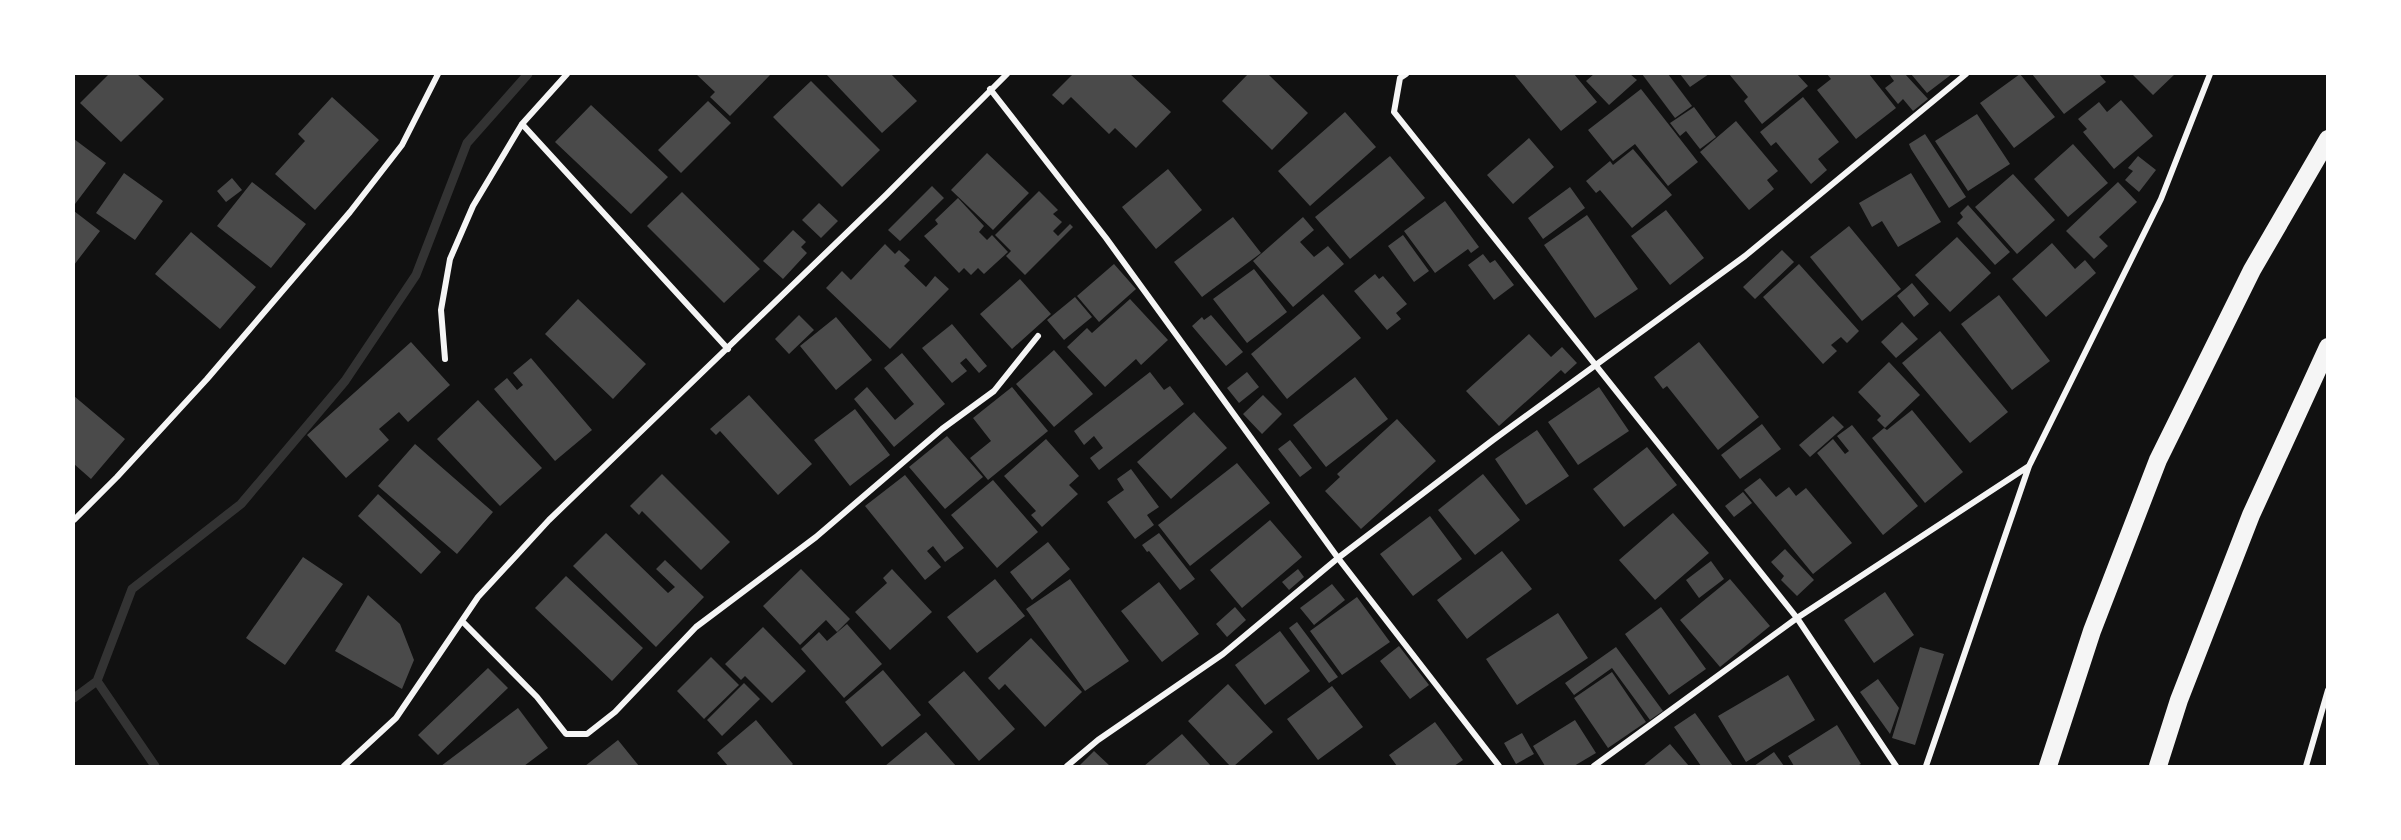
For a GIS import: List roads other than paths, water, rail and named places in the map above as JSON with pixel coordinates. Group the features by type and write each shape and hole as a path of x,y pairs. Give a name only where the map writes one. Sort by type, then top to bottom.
{"highway":[{"path":"2048,766 2092,631 2158,460 2252,270 2328,139"},
{"path":"2158,766 2179,700 2251,515 2328,347"}],"street":[{"path":"74,520 207,380 350,212 402,146 438,74"},
{"path":"444,359 441,310 450,259 473,206 522,124 567,74"},
{"path":"344,766 396,718 478,597 549,520 728,349 1007,74"},
{"path":"1406,74 1400,78 1394,112 1797,618 1896,766"},
{"path":"1066,766 1098,740 1224,654 1338,558 1595,365 1745,256 1966,74"},
{"path":"1926,766 2030,466 2161,199 2210,74"},
{"path":"990,89 1106,238 1338,558 1499,766"},
{"path":"522,124 728,349"},
{"path":"462,621 537,698 566,734 587,734 615,712 696,627 816,537 942,429 994,391 1038,336"},
{"path":"1594,766 1797,618 2030,466"},
{"path":"2306,766 2328,690"}],"waterway":[{"path":"74,698 97,681 132,589 241,504 345,381 416,275 467,143 528,74"},
{"path":"97,681 155,766"}]}
